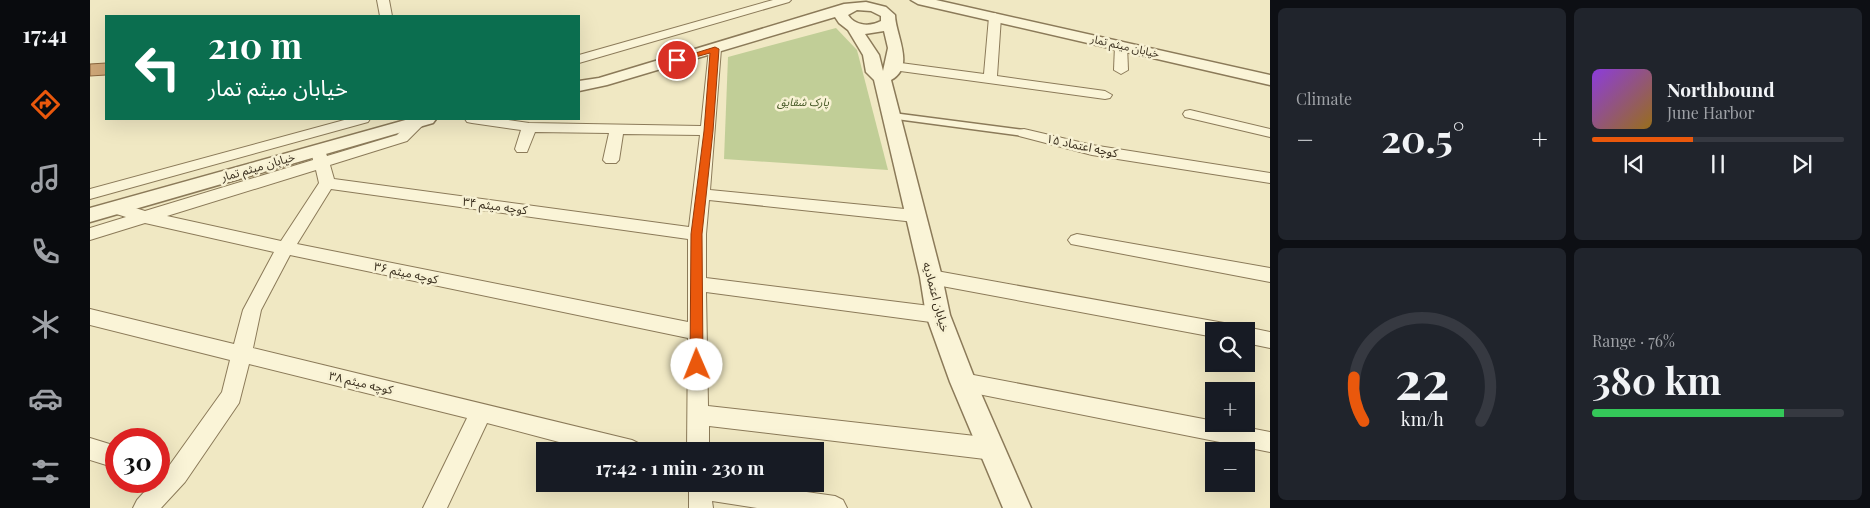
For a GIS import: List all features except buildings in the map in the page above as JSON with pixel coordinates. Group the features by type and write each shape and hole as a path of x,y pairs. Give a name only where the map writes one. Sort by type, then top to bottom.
{"street":[{"path":"384,0 386,15"},
{"path":"580,59 785,0"},
{"path":"580,86 601,82 715,49 815,13 848,17 873,0"},
{"path":"848,17 857,6 875,8 888,19"},
{"name":"خیابان میثم تمار","path":"848,17 874,29 882,28 888,19 911,8 980,14 1270,80"},
{"name":"خیابان اعتمادیه","path":"848,17 871,55 874,72 888,72"},
{"path":"990,80 995,17"},
{"name":"خیابان اعتمادیه","path":"888,19 896,40 888,72 893,116 915,216 931,277 938,315 963,382 1017,508"},
{"path":"1121,45 1121,70"},
{"path":"698,442 696,234 715,49"},
{"path":"888,72 990,80 1105,95"},
{"path":"1190,114 1270,133"},
{"name":"کوچه اعتماد ۱۵","path":"893,116 1024,133 1092,150 1270,178"},
{"path":"90,194 359,120"},
{"name":"خیابان میثم تمار","path":"90,215 320,156 423,120"},
{"path":"479,120 529,127 708,131"},
{"path":"522,149 529,127"},
{"path":"611,160 617,129"},
{"path":"90,234 146,217 320,156 327,183 285,248 252,310 232,396 170,470"},
{"name":"کوچه میثم ۳۴","path":"327,183 696,234"},
{"path":"700,194 915,216"},
{"name":"کوچه میثم ۳۶","path":"116,208 146,217 285,248 696,332"},
{"path":"1077,240 1270,275"},
{"path":"931,277 1205,327"},
{"path":"697,284 938,315"},
{"name":"کوچه میثم ۳۸","path":"90,317 597,442"},
{"path":"1255,338 1270,340"},
{"path":"963,382 1270,442"},
{"path":"435,508 481,412"},
{"path":"698,415 993,449"},
{"path":"90,449 105,453"},
{"path":"145,508 155,493"},
{"path":"700,493 835,508"}],"green space":[{"name":"پارک شقایق","path":"836,28 857,50 888,170 724,159 728,57"}],"route":[{"path":"677,60 715,49 696,234 697,365"}]}
